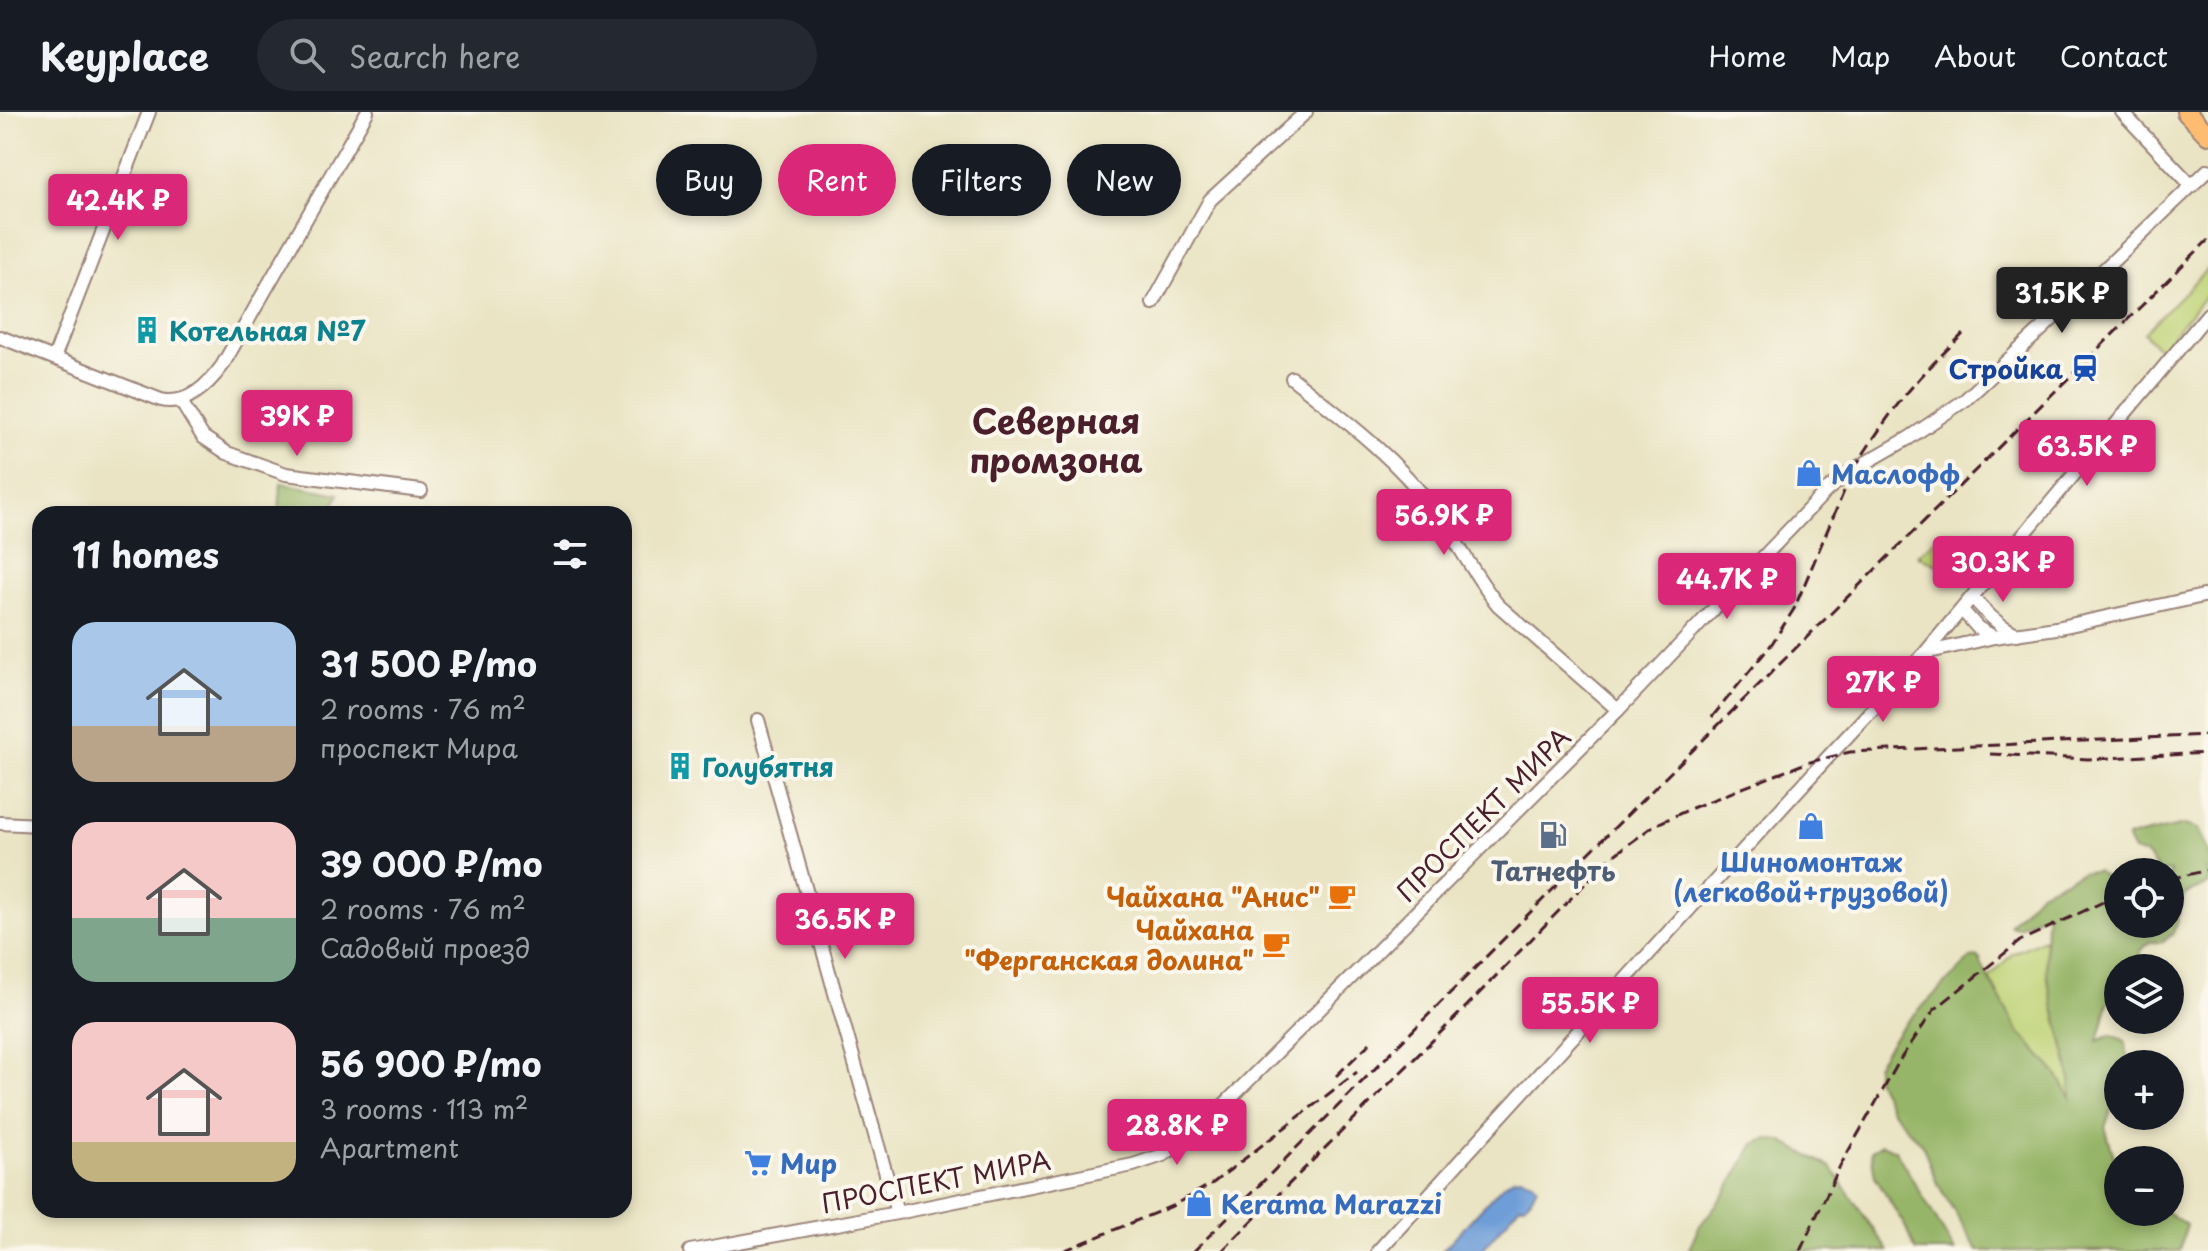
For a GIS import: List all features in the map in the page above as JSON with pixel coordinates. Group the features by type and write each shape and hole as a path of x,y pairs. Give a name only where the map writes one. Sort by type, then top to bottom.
{"highway":[{"path":"2186,112 2208,135"}],"street":[{"path":"54,358 149,112"},
{"path":"0,337 161,400 180,400 210,383 367,112"},
{"path":"1153,303 1210,200 1306,112"},
{"path":"2122,112 2192,186"},
{"name":"ПРОСПЕКТ МИРА","path":"690,1251 1133,1165 1163,1155 1193,1136 1618,710 1827,490 1853,470 1909,438 1965,400 2208,170"},
{"path":"1378,1251 1925,653 2208,314"},
{"path":"1292,378 1377,447 1431,505 1498,605 1618,710"},
{"path":"180,400 203,437 227,453 286,474 421,491"},
{"path":"1925,653 2208,595"},
{"path":"1973,598 1997,622 2017,634"},
{"path":"1962,610 1978,628 1994,637"},
{"path":"758,720 897,1213"},
{"path":"0,823 32,825"}],"green space":[{"path":"2208,268 2208,293 2160,350 2144,333"},
{"path":"281,483 339,494 334,506 280,506"},
{"path":"1944,532 1977,563 1965,576 1917,556"},
{"path":"2184,825 2198,829 2208,851 2208,884 2186,894 2184,900 2184,858 2149,858 2134,851 2127,838"},
{"path":"2096,871 2104,876 2104,938 2167,938 2163,942 2149,942 2141,954 2104,954 2104,1018 2098,1041 2111,1035 2124,1040 2126,1050 2104,1050 2104,1130 2111,1146 2104,1146 2104,1226 2184,1224 2186,1225 2180,1251 1978,1251 1936,1181 1923,1146 1891,1110 1876,1079 1876,1065 1900,1029 1971,958 1979,957 2018,1031 2056,1073 2071,1098 2067,1061 2048,979 2045,946 2047,913 2018,927 2009,925 2040,892 2082,872"},
{"path":"2044,939 2051,997 2070,1071 2071,1100 2056,1073 2018,1031 1989,978 2013,953"},
{"path":"1767,1139 1781,1141 1831,1167 1888,1251 1688,1251 1699,1227 1726,1192 1754,1144"},
{"path":"1882,1144 1895,1150 1955,1251 1916,1251 1875,1177 1871,1151"}],"water":[{"path":"1521,1177 1537,1186 1531,1198 1520,1205 1481,1251 1442,1251 1502,1186 1513,1178"}],"railway":[{"path":"1194,1251 1598,844 2208,240"},
{"path":"1712,717 1771,645 1794,609 1853,470 1868,446 1910,389 1967,330"},
{"path":"1222,1251 1609,859 1653,826 1806,763 1850,752 2208,735"},
{"path":"1990,754 2088,759 2208,753"},
{"path":"2184,876 2208,870"},
{"path":"1800,1251 1840,1166 1901,1058 1934,1010 2020,941 2104,902"},
{"path":"1336,1076 1370,1043"},
{"path":"1063,1251 1172,1206 1213,1183 1357,1072"}],"place":[{"name":"Котельная №7","path":"147,330"},
{"name":"Стройка","path":"2085,368"},
{"name":"Маслофф","path":"1809,473"},
{"name":"Голубятня","path":"680,766"},
{"name":"Шиномонтаж (легковой+грузовой)","path":"1811,826"},
{"name":"Татнефть","path":"1553,835"},
{"name":"Чайхана \"Анис\"","path":"1342,896"},
{"name":"Чайхана \"Ферганская долина\"","path":"1276,944"},
{"name":"Мир","path":"758,1163"},
{"name":"Kerama Marazzi","path":"1199,1203"}],"district":[{"name":"Северная промзона","path":"1056,440"}]}
